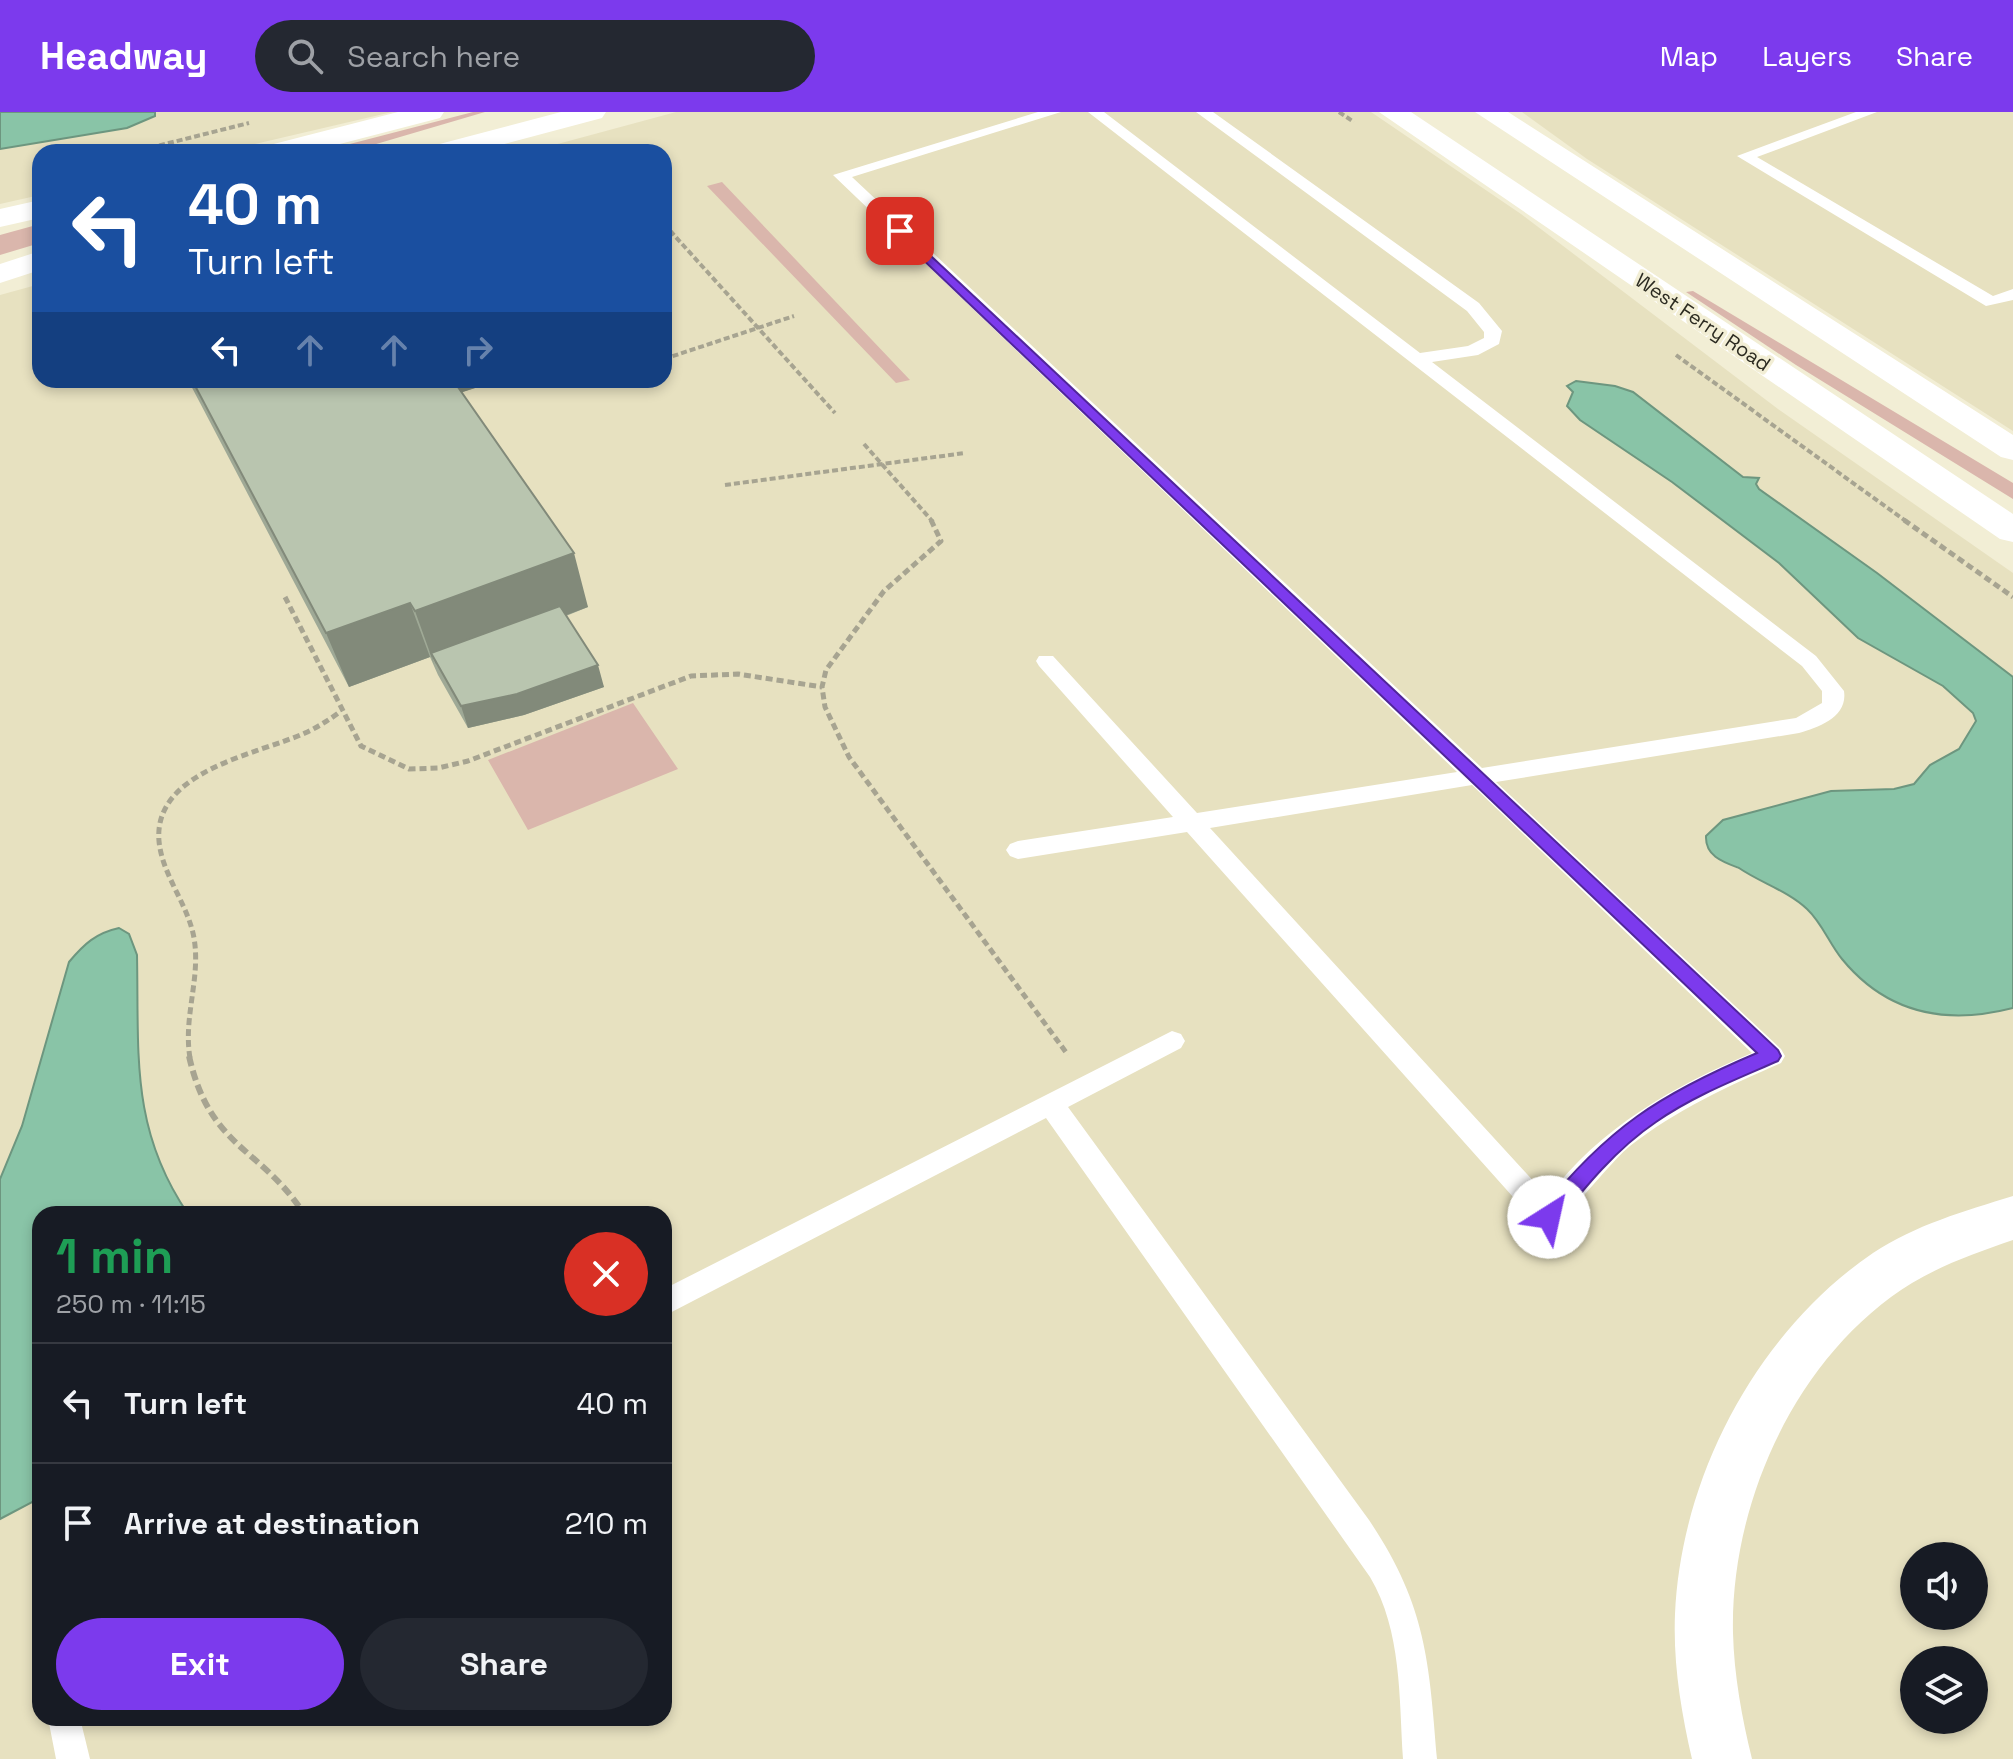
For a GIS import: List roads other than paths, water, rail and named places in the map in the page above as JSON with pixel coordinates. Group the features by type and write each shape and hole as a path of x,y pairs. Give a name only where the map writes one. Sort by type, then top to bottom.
{"main road":[{"path":"307,144 430,112"},
{"path":"472,144 592,112"},
{"name":"West Ferry Road","path":"1393,112 2013,531"},
{"path":"1489,112 2013,450"},
{"path":"0,220 32,213"},
{"path":"0,272 32,262"},
{"path":"1722,1759 1705,1656 1706,1591 1739,1457 1775,1387 1808,1341 1842,1304 1870,1281 1927,1249 1986,1224 2013,1218"}],"lane":[{"path":"1046,661 1549,1217 1585,1171 1648,1116 1716,1079 1772,1056 841,175 1054,112"},
{"path":"1018,850 1799,725 1832,710 1834,689 1809,661 1095,112"},
{"path":"1203,112 1473,307 1493,331 1493,340 1472,351 1417,359"},
{"path":"1870,112 1745,156 1992,302 2013,294"},
{"path":"672,1299 1172,1041"},
{"path":"1051,1104 1348,1518 1388,1579 1402,1613 1410,1652 1420,1759"},
{"path":"66,1726 73,1759"}]}
